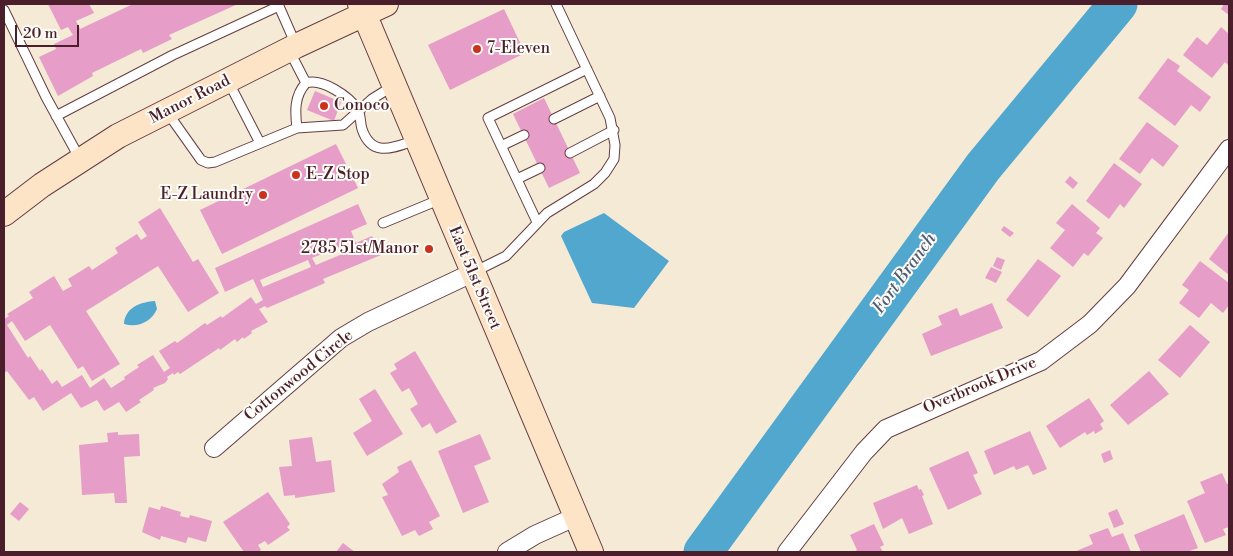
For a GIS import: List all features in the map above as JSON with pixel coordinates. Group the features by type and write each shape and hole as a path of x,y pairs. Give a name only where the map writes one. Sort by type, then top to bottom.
{"main road":[{"name":"Manor Road","path":"4,214 80,159 118,136 228,81 362,9 386,4"},
{"name":"East 51st Street","path":"362,9 590,552"}],"street":[{"name":"Overbrook Drive","path":"787,552 864,452 886,429 1041,361 1090,324 1127,286 1229,149"},
{"name":"Cottonwood Circle","path":"214,448 341,338 368,322 472,274"},
{"path":"507,552 535,535 575,517"}],"lane":[{"path":"472,274 506,256 547,213 594,184 606,173 614,159 616,145 614,130 556,4"},
{"path":"56,116 173,55 278,5 306,83"},
{"path":"4,10 56,116 80,159"},
{"path":"537,222 488,121 491,115 587,69"},
{"path":"228,81 260,143"},
{"path":"306,83 320,82 349,101 358,111 366,138 376,148 386,150 417,140"},
{"path":"296,128 295,110 297,97 306,83"},
{"path":"166,112 201,160 208,163 215,162 296,128 343,125 358,111 394,85"},
{"path":"554,119 600,96"},
{"path":"570,152 614,130"},
{"path":"501,146 524,135"},
{"path":"517,179 540,168"},
{"path":"383,223 441,199"}],"water":[{"path":"604,213 669,261 634,308 592,303 561,236 564,232"},
{"path":"155,301 157,309 148,321 134,325 124,324 127,313 135,306"}],"building":[{"path":"48,4 89,4 94,13 76,21 80,29 133,4 238,4 169,35 172,39 143,53 141,49 92,73 93,76 58,96 39,57 56,49 54,44 73,35 68,27 61,30"},
{"path":"1224,4 1229,4 1229,15 1221,9"},
{"name":"7-Eleven","path":"504,9 525,53 450,90 428,45"},
{"path":"1221,27 1229,34 1229,66 1225,62 1212,78 1183,55 1197,37 1207,45"},
{"path":"1168,58 1180,66 1177,71 1211,97 1200,112 1191,105 1175,126 1138,98"},
{"name":"Conoco","path":"315,91 341,102 334,121 307,110"},
{"name":"7-Eleven","path":"544,98 580,173 549,188 513,114"},
{"path":"1147,122 1179,146 1163,167 1152,158 1140,174 1119,159"},
{"path":"336,144 358,188 222,254 200,210"},
{"path":"1114,163 1142,184 1124,208 1120,204 1109,219 1086,201"},
{"path":"1070,176 1078,183 1073,189 1065,182"},
{"path":"358,204 367,224 351,231 356,243 372,236 381,255 323,279 325,283 267,308 265,306 259,309 268,322 251,331 252,333 244,339 243,337 237,342 235,339 220,350 219,348 180,374 178,372 174,375 173,373 167,377 168,379 165,383 153,388 154,390 139,400 141,402 126,412 119,402 104,411 97,400 81,408 71,393 43,411 34,397 29,400 7,371 4,373 4,319 9,316 7,314 33,298 29,292 54,276 63,291 72,286 68,279 89,266 92,270 118,253 115,248 137,234 141,240 147,236 138,222 160,208 193,262 198,259 219,293 188,312 158,266 86,311 120,364 92,381 83,366 78,369 50,325 25,341 12,321 7,325 28,358 30,356 52,384 57,380 62,387 82,375 90,388 104,378 111,388 139,367 137,365 153,355 164,372 170,368 159,351 175,341 177,343 205,323 207,325 221,316 222,318 251,297 256,304 263,300 253,279 225,292 215,268","holes":["349,243 352,250 316,265 312,258","308,260 311,267 263,287 260,280"]},
{"path":"1072,204 1100,228 1096,233 1103,238 1088,256 1084,253 1073,267 1050,248 1065,230 1056,223"},
{"path":"1004,226 1014,233 1010,237 1001,230"},
{"path":"1229,232 1229,275 1209,259"},
{"path":"997,257 1005,260 1001,270 993,266"},
{"path":"1038,259 1061,276 1028,317 1006,300"},
{"path":"1200,261 1229,283 1229,305 1223,313 1211,303 1199,318 1179,303 1189,290 1182,285"},
{"path":"991,267 1002,272 996,283 985,278"},
{"path":"992,303 1003,328 931,356 922,334 942,325 938,316 957,308 960,316"},
{"path":"1190,325 1210,342 1180,378 1158,360"},
{"path":"415,351 457,422 436,434 430,423 422,428 410,409 418,404 409,388 402,392 390,373 397,369 394,364"},
{"path":"1149,371 1169,394 1128,425 1110,405"},
{"path":"375,389 403,434 367,456 353,433 372,421 359,399"},
{"path":"1089,398 1104,421 1100,424 1103,429 1095,434 1094,431 1087,435 1085,432 1060,448 1046,426"},
{"path":"1030,431 1047,469 1033,475 1028,465 1016,470 1014,466 994,475 984,451"},
{"path":"118,432 118,435 139,434 140,456 124,457 127,503 115,503 114,493 82,495 79,445 108,442 107,433"},
{"path":"480,434 491,459 474,466 489,502 463,513 438,451"},
{"path":"312,437 316,462 331,460 335,492 295,498 295,495 284,496 279,467 292,466 289,440"},
{"path":"1110,450 1113,459 1104,463 1101,454"},
{"path":"968,451 978,473 973,475 982,494 948,510 929,468"},
{"path":"411,460 440,516 429,522 433,529 419,536 415,530 402,536 382,497 388,495 382,484 399,472 397,467"},
{"path":"1222,473 1227,484 1229,483 1229,527 1223,529 1226,535 1205,543 1187,501 1205,493 1200,482"},
{"path":"917,485 924,495 922,496 933,524 909,534 902,518 883,529 873,503"},
{"path":"268,492 290,524 287,527 290,530 268,545 265,541 258,545 261,550 258,552 244,552 223,522"},
{"path":"20,502 29,509 19,521 10,514"},
{"path":"161,506 181,512 180,516 189,518 190,515 212,521 206,542 188,537 186,543 161,536 160,540 142,532 149,507 160,510"},
{"path":"1117,509 1124,524 1114,528 1108,513"},
{"path":"1184,514 1198,548 1187,552 1141,552 1134,535"},
{"path":"874,524 884,545 880,547 883,552 853,552 857,550 850,535"},
{"path":"1108,528 1112,537 1123,533 1131,552 1074,552 1093,544 1089,535"},
{"path":"343,543 355,552 336,552"}],"waterway":[{"name":"Fort Branch","path":"703,552 983,167 1118,4"}],"place":[{"name":"7-Eleven","path":"477,49"},
{"name":"Conoco","path":"324,106"},
{"name":"E-Z Stop","path":"296,175"},
{"name":"E-Z Laundry","path":"263,195"},
{"name":"2785 51st/Manor","path":"429,249"}]}
